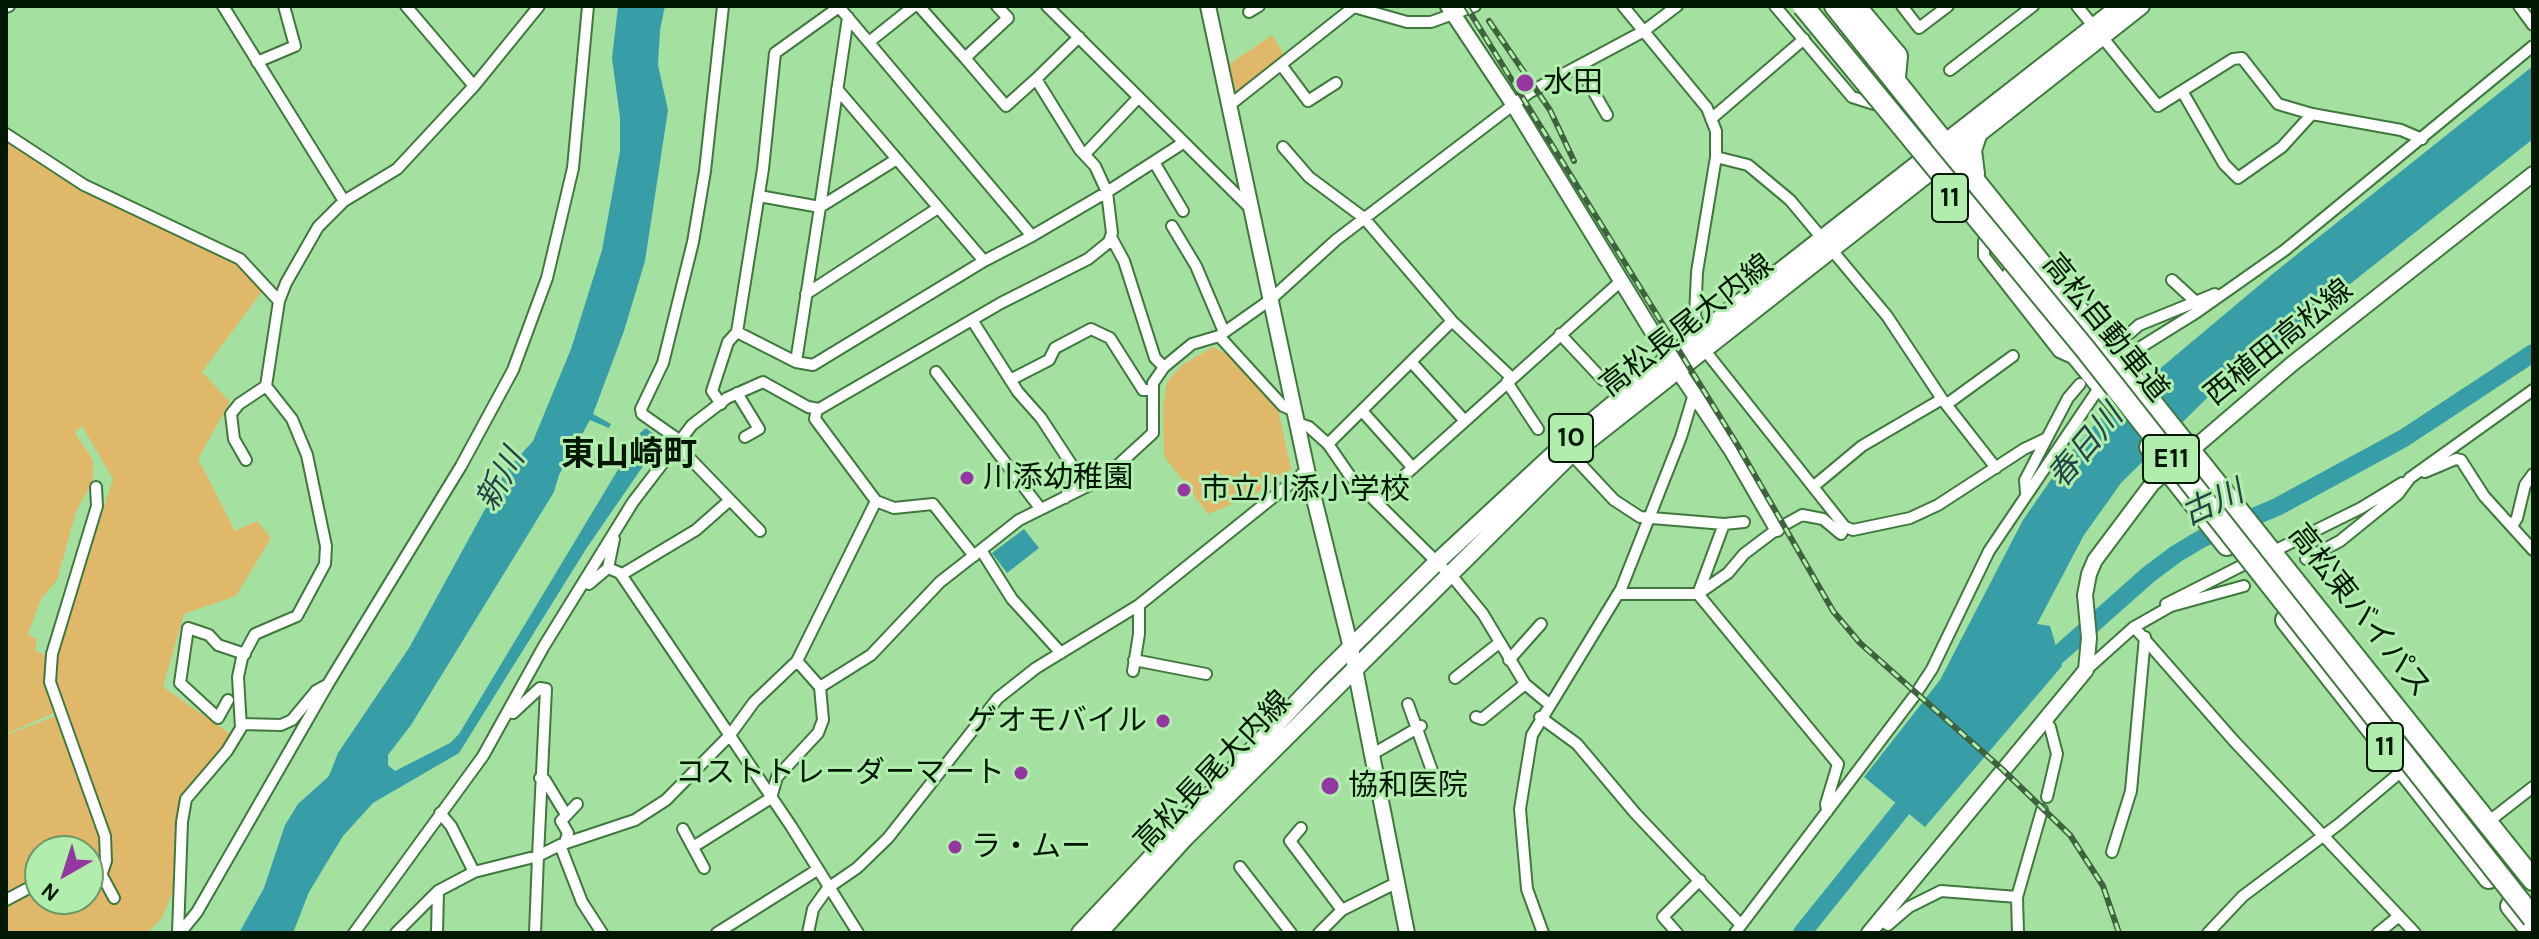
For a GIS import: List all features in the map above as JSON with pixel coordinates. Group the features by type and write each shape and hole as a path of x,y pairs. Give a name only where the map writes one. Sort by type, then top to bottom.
{"highway":[{"name":"11","path":"1792,6 2081,360 2096,387 2163,464 2533,933"},
{"name":"高松自動車道","path":"1803,6 2086,350 2533,918"},
{"name":"高松自動車道","path":"1819,6 2533,900"},
{"name":"高松東バイパス","path":"1835,6 1895,77 2533,880"},
{"path":"1855,6 1897,56 1895,77"},
{"path":"1975,178 1971,150 1976,135"}],"main road":[{"name":"高松長尾大内線","path":"1950,147 1976,135 2097,32 2120,6"},
{"name":"高松長尾大内線","path":"1099,933 1185,838 1449,574 1672,364 2097,32 2141,6"},
{"name":"高松長尾大内線","path":"1080,933 1437,562 1624,394 1672,364"}],"street":[{"path":"223,6 344,201"},
{"path":"257,62 295,46 284,6"},
{"path":"406,6 474,86"},
{"path":"179,933 182,822 186,799 227,751 241,724 238,677 255,634 297,616 325,564 326,546 307,455 292,419 266,386 279,301 318,227 344,201 397,169 474,86 539,6"},
{"path":"179,933 197,912 328,684 461,466 513,370 547,278 573,168 588,6"},
{"path":"723,6 705,171 693,242 663,363 641,409 642,414 677,442 760,531"},
{"path":"965,58 1008,18 997,6"},
{"path":"1047,6 1253,212"},
{"path":"1208,6 1307,470 1351,648 1407,933"},
{"path":"1249,12 1259,6"},
{"path":"1231,104 1251,85 1282,66 1355,6 1407,22 1475,6"},
{"path":"1623,6 1686,80 1716,131 1716,157 1697,272 1695,316 1702,341 1845,527 1853,530 1910,518 1938,505 2045,439"},
{"path":"820,687 871,655 940,582 1019,520 1104,478 1153,433 1151,390 1164,367 1192,344 1221,334 1270,300 1364,218 1513,104 1644,31 1677,6"},
{"path":"1775,6 1852,97 1874,104"},
{"path":"1902,6 1919,28 1948,6"},
{"path":"1950,70 2033,6"},
{"path":"2077,6 2158,106 2233,59 2242,58 2278,104 2312,114 2401,130 2422,139"},
{"path":"2519,6 2533,25"},
{"path":"721,404 712,391 728,342 737,332 759,196 775,53 839,7 1032,236"},
{"path":"869,42 910,7 965,58 1006,106 1079,37"},
{"path":"1452,11 1777,529"},
{"path":"796,362 848,17"},
{"path":"1711,119 1804,39"},
{"path":"2124,365 2285,250 2533,46"},
{"path":"1282,66 1308,101 1336,83"},
{"path":"1579,66 1607,115"},
{"path":"1036,79 1095,166 1107,192 1111,237 1124,261 1155,358 1164,367"},
{"path":"837,89 984,261"},
{"path":"2182,91 2224,164 2238,178 2282,147 2312,114"},
{"path":"1085,154 1138,98"},
{"path":"6,134 84,185 240,259 279,301"},
{"path":"737,332 796,362 813,365 984,261 1107,192 1183,143"},
{"path":"1283,147 1309,177 1364,218 1452,321 1510,380 1538,429"},
{"path":"1716,157 1748,165 1768,180 1828,244 1887,316 1945,402 1996,468"},
{"path":"759,196 820,207 897,159"},
{"path":"1154,162 1183,211"},
{"name":"西植田高松線","path":"2087,663 2085,595 2095,560 2152,484 2163,464 2533,174"},
{"path":"806,294 938,208"},
{"path":"1172,226 1196,266 1221,334 1283,406 1328,444 1350,476 1449,574 1483,614 1525,684 1549,704"},
{"path":"354,933 506,720 570,604 615,531 677,442 721,404 763,382 808,407 817,409 831,403 972,320 1088,259 1102,250 1111,237"},
{"path":"2172,280 2196,302"},
{"path":"1377,500 1621,281"},
{"path":"2130,333 2139,325 2225,290"},
{"path":"972,320 1010,380 1041,418 1077,473 1065,498"},
{"path":"1328,444 1413,364 1452,321"},
{"path":"1010,380 1049,360 1055,348 1091,329 1110,338 1143,390 1151,390"},
{"path":"1560,334 1603,380 1609,379 1624,394"},
{"path":"1814,486 1862,446 1945,402 2013,356"},
{"path":"1413,364 1465,421"},
{"path":"936,372 1040,508"},
{"path":"246,460 234,439 231,414 239,404 266,386"},
{"path":"2026,493 2025,480 2068,398 2096,387"},
{"path":"1540,717 1577,744 1635,813 1700,880 1738,929 1932,669 1969,585 2096,387"},
{"path":"2271,548 2361,508 2410,478 2533,390"},
{"path":"737,393 759,429 745,437"},
{"path":"1543,933 1527,889 1520,809 1524,772 1540,717 1619,594 1647,516 1672,462 1694,394"},
{"path":"817,409 815,419 876,501 894,508 933,504 1061,653"},
{"path":"1363,412 1413,468"},
{"path":"1572,455 1614,500 1640,517 1724,524 1744,522"},
{"path":"2421,470 2424,473 2461,460 2484,496 2533,550"},
{"path":"808,933 813,909 828,888 857,868 888,838 998,698 1061,653 1139,605 1307,470"},
{"path":"2512,526 2525,485 2533,474"},
{"path":"2306,559 2340,541 2398,494 2410,478"},
{"path":"96,487 97,506 52,654 50,682 105,836 104,867"},
{"path":"621,575 696,530 730,500"},
{"path":"396,933 438,891 474,872 538,856 562,844 635,820 666,800 730,735 754,702 797,661 876,501"},
{"path":"1619,594 1698,594 1728,573 1744,554 1777,529 1808,514 1823,519 1841,534 1845,527"},
{"path":"1698,594 1724,524"},
{"path":"608,568 615,531"},
{"path":"2147,619 2171,600 2241,562"},
{"path":"570,604 600,571 608,568 621,575 730,735 858,933"},
{"path":"1869,933 2045,721 2087,663 2134,627 2171,606 2244,586"},
{"path":"1698,594 1838,764 1826,804 1827,812"},
{"path":"1139,605 1134,666 1206,674"},
{"path":"1509,660 1541,624"},
{"path":"2134,627 2234,741 2415,933"},
{"path":"228,700 218,718 180,683 188,628 209,635 218,645 245,654"},
{"path":"2112,852 2131,791 2145,637"},
{"path":"1455,678 1499,643"},
{"path":"693,847 771,798 777,777 818,733 823,720 820,687 797,661"},
{"path":"241,724 281,725 292,720 316,691 328,684"},
{"path":"1476,717 1482,719 1525,684"},
{"path":"506,720 540,688 546,689 535,933"},
{"path":"1408,704 1419,727 1435,779"},
{"path":"2045,721 2050,727 2057,754 2047,797"},
{"path":"1371,755 1419,727"},
{"path":"2208,933 2243,896 2403,770"},
{"path":"540,778 545,780 565,813"},
{"path":"2488,822 2533,787"},
{"path":"2524,795 2533,803"},
{"path":"577,804 565,813 561,821 568,833 562,844 582,902 602,933"},
{"path":"2018,933 2017,897 2042,810"},
{"path":"440,813 451,826 474,872"},
{"path":"1301,828 1290,841 1342,910"},
{"path":"683,829 704,868"},
{"path":"1240,867 1291,933"},
{"path":"717,933 817,870"},
{"path":"104,877 114,898"},
{"path":"1677,933 1663,917 1700,880"},
{"path":"1319,933 1342,910 1396,883"},
{"path":"6,900 24,890"},
{"path":"437,933 438,891"},
{"path":"1880,919 1888,925 1909,907 1941,891 2017,897"},
{"path":"2378,933 2399,916"}],"shaded area":[{"path":"1272,35 1286,58 1251,81 1235,96 1228,65"},
{"path":"6,138 231,259 263,290 202,372 230,402 198,459 235,531 257,521 271,538 236,596 184,614 163,687 235,737 180,797 179,876 162,918 147,933 6,933 6,735 58,715 53,665 113,479 82,426 75,433 93,460 93,480 76,512 57,580 41,599 28,634 37,639 35,650 48,657 54,713 6,734"},
{"path":"1213,347 1227,354 1278,409 1291,469 1254,495 1208,514 1164,456 1163,405 1167,382 1182,365"}],"water":[{"path":"618,6 665,6 658,65 668,110 645,261 624,331 593,414 611,424 609,428 590,420 559,475 554,492 411,725 388,755 388,765 395,771 450,743 459,734 640,433 646,428 661,440 586,549 459,753 373,803 343,836 309,892 293,933 239,933 264,888 285,825 298,804 329,776 338,753 409,648 506,471 533,441 571,349 602,250 620,151 620,118 612,58"},
{"path":"2533,66 2533,139 2210,395 2121,483 2084,535 2037,624 2050,626 2062,666 1925,827 1864,777 1940,680 2023,520 2068,455 2100,419 2275,272"},
{"path":"1024,529 1039,548 1007,573 992,553"}],"waterway":[{"name":"古川","path":"2041,670 2176,554 2201,539 2277,507 2404,438 2533,353"},
{"name":"春日川","path":"1802,933 1917,790"}],"tunnel":[{"path":"2110,354 2130,333"}],"railway":[{"path":"1466,6 1738,446 1833,611 1860,643 2002,769 2070,835 2103,886 2119,933"},
{"path":"1489,21 1550,110 1574,161"}],"place":[{"name":"水田","path":"1525,83"},
{"name":"川添幼稚園","path":"967,478"},
{"name":"市立川添小学校","path":"1184,490"},
{"name":"ゲオモバイル","path":"1163,721"},
{"name":"コストトレーダーマート","path":"1021,773"},
{"name":"協和医院","path":"1330,786"},
{"name":"ラ・ムー","path":"955,847"}],"district":[{"name":"東山崎町","path":"629,455"}],"water label":[{"name":"新川","path":"501,480"}]}
